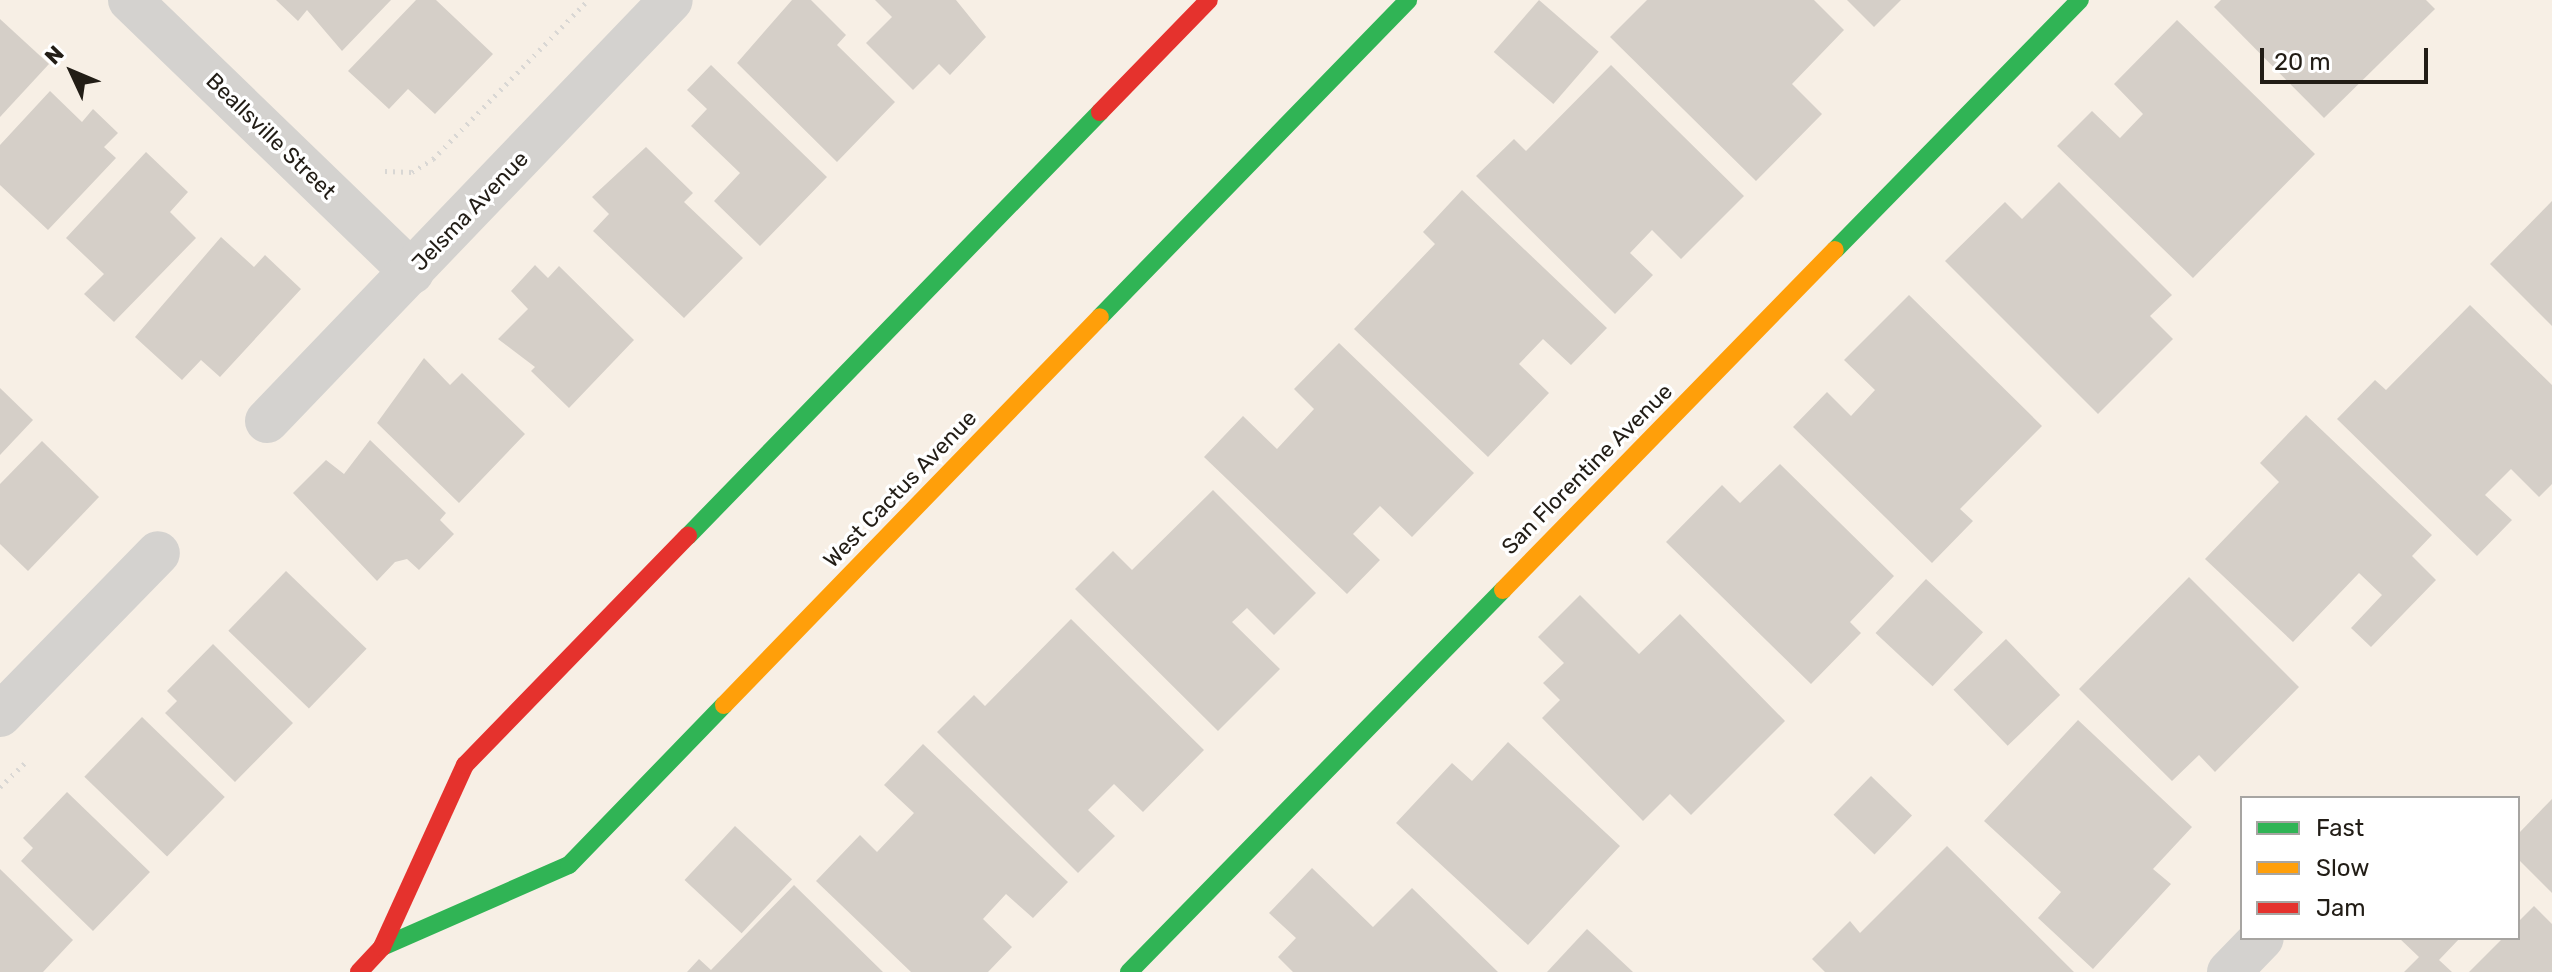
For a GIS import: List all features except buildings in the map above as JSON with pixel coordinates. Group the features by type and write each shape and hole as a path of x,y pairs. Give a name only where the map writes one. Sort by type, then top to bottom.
{"main road":[{"name":"West Cactus Avenue","path":"359,972 382,947 465,765 1209,0"},
{"name":"West Cactus Avenue","path":"382,947 569,865 1408,0"},
{"name":"San Florentine Avenue","path":"1129,972 2080,0"}],"street":[{"name":"Beallsville Street","path":"130,0 412,272"},
{"name":"Jelsma Avenue","path":"267,421 671,0"},
{"path":"5,698 158,553"},
{"path":"2229,972 2260,940"}],"path":[{"path":"371,164 399,174 423,167 588,0"}],"traffic: fast":[{"path":"1100,317 1408,0"},
{"path":"1835,250 2080,0"},
{"path":"688,536 1100,112"},
{"path":"1129,972 1503,590"},
{"path":"382,947 569,865 724,705"}],"traffic: slow":[{"path":"1503,590 1835,250"},
{"path":"724,705 1100,317"}],"traffic: jam":[{"path":"1100,112 1209,0"},
{"path":"359,972 382,947 465,765 688,536"}]}
